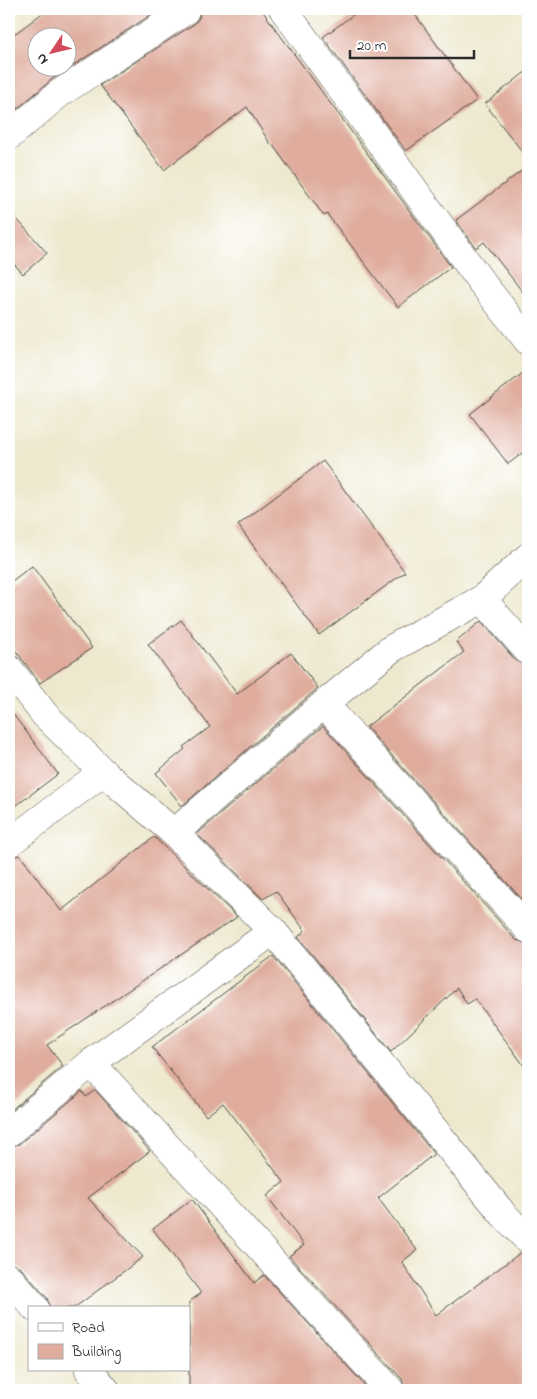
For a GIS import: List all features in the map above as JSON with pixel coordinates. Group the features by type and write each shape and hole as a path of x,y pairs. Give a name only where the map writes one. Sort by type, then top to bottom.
{"street":[{"path":"283,9 482,283 528,341"},
{"path":"9,136 60,94 184,11"},
{"path":"174,833 391,649 482,599 528,557"},
{"path":"482,599 528,651"},
{"path":"9,668 45,715 103,772 174,833 273,931 503,1214 528,1240"},
{"path":"324,704 528,929"},
{"path":"9,842 103,772"},
{"path":"9,1132 91,1063 273,931"},
{"path":"91,1063 390,1390"},
{"path":"9,1278 33,1306"},
{"path":"90,1372 106,1390"}],"building":[{"path":"48,9 160,9 78,62 78,28 28,28 28,78 54,78 9,116 9,38"},
{"path":"200,9 261,9 451,267 398,307 327,214 324,216 271,145 247,107 164,170 100,85 194,24 199,18"},
{"path":"361,9 411,9 477,100 406,151 323,37"},
{"path":"528,70 528,159 485,104"},
{"path":"528,166 528,299 484,242 476,248 456,220"},
{"path":"9,210 47,253 23,274 9,258"},
{"path":"528,369 528,449 508,464 470,414"},
{"path":"323,461 405,572 319,635 238,525"},
{"path":"32,566 92,648 40,683 9,642 9,583"},
{"path":"181,620 237,694 291,653 318,688 182,806 156,773 185,749 183,747 210,727 148,644"},
{"path":"481,621 516,661 528,666 528,906 366,727 464,652 456,642"},
{"path":"9,709 58,774 9,811"},
{"path":"323,726 516,940 528,944 528,1071 475,999 467,1004 457,988 391,1052 298,937 305,931 276,891 263,899 197,834"},
{"path":"154,837 237,917 47,1045 63,1066 9,1112 9,858 20,855 61,911"},
{"path":"273,956 434,1154 378,1198 417,1250 402,1262 436,1315 520,1253 528,1255 528,1381 515,1390 405,1390 402,1379 289,1256 304,1245 267,1196 284,1182 223,1103 206,1116 152,1047"},
{"path":"95,1090 150,1151 88,1198 143,1257 77,1306 49,1306 47,1298 21,1268 9,1263 9,1147 19,1144 82,1091 86,1097"},
{"path":"192,1199 254,1283 264,1275 369,1390 189,1390 189,1302 201,1293 153,1229"}]}
